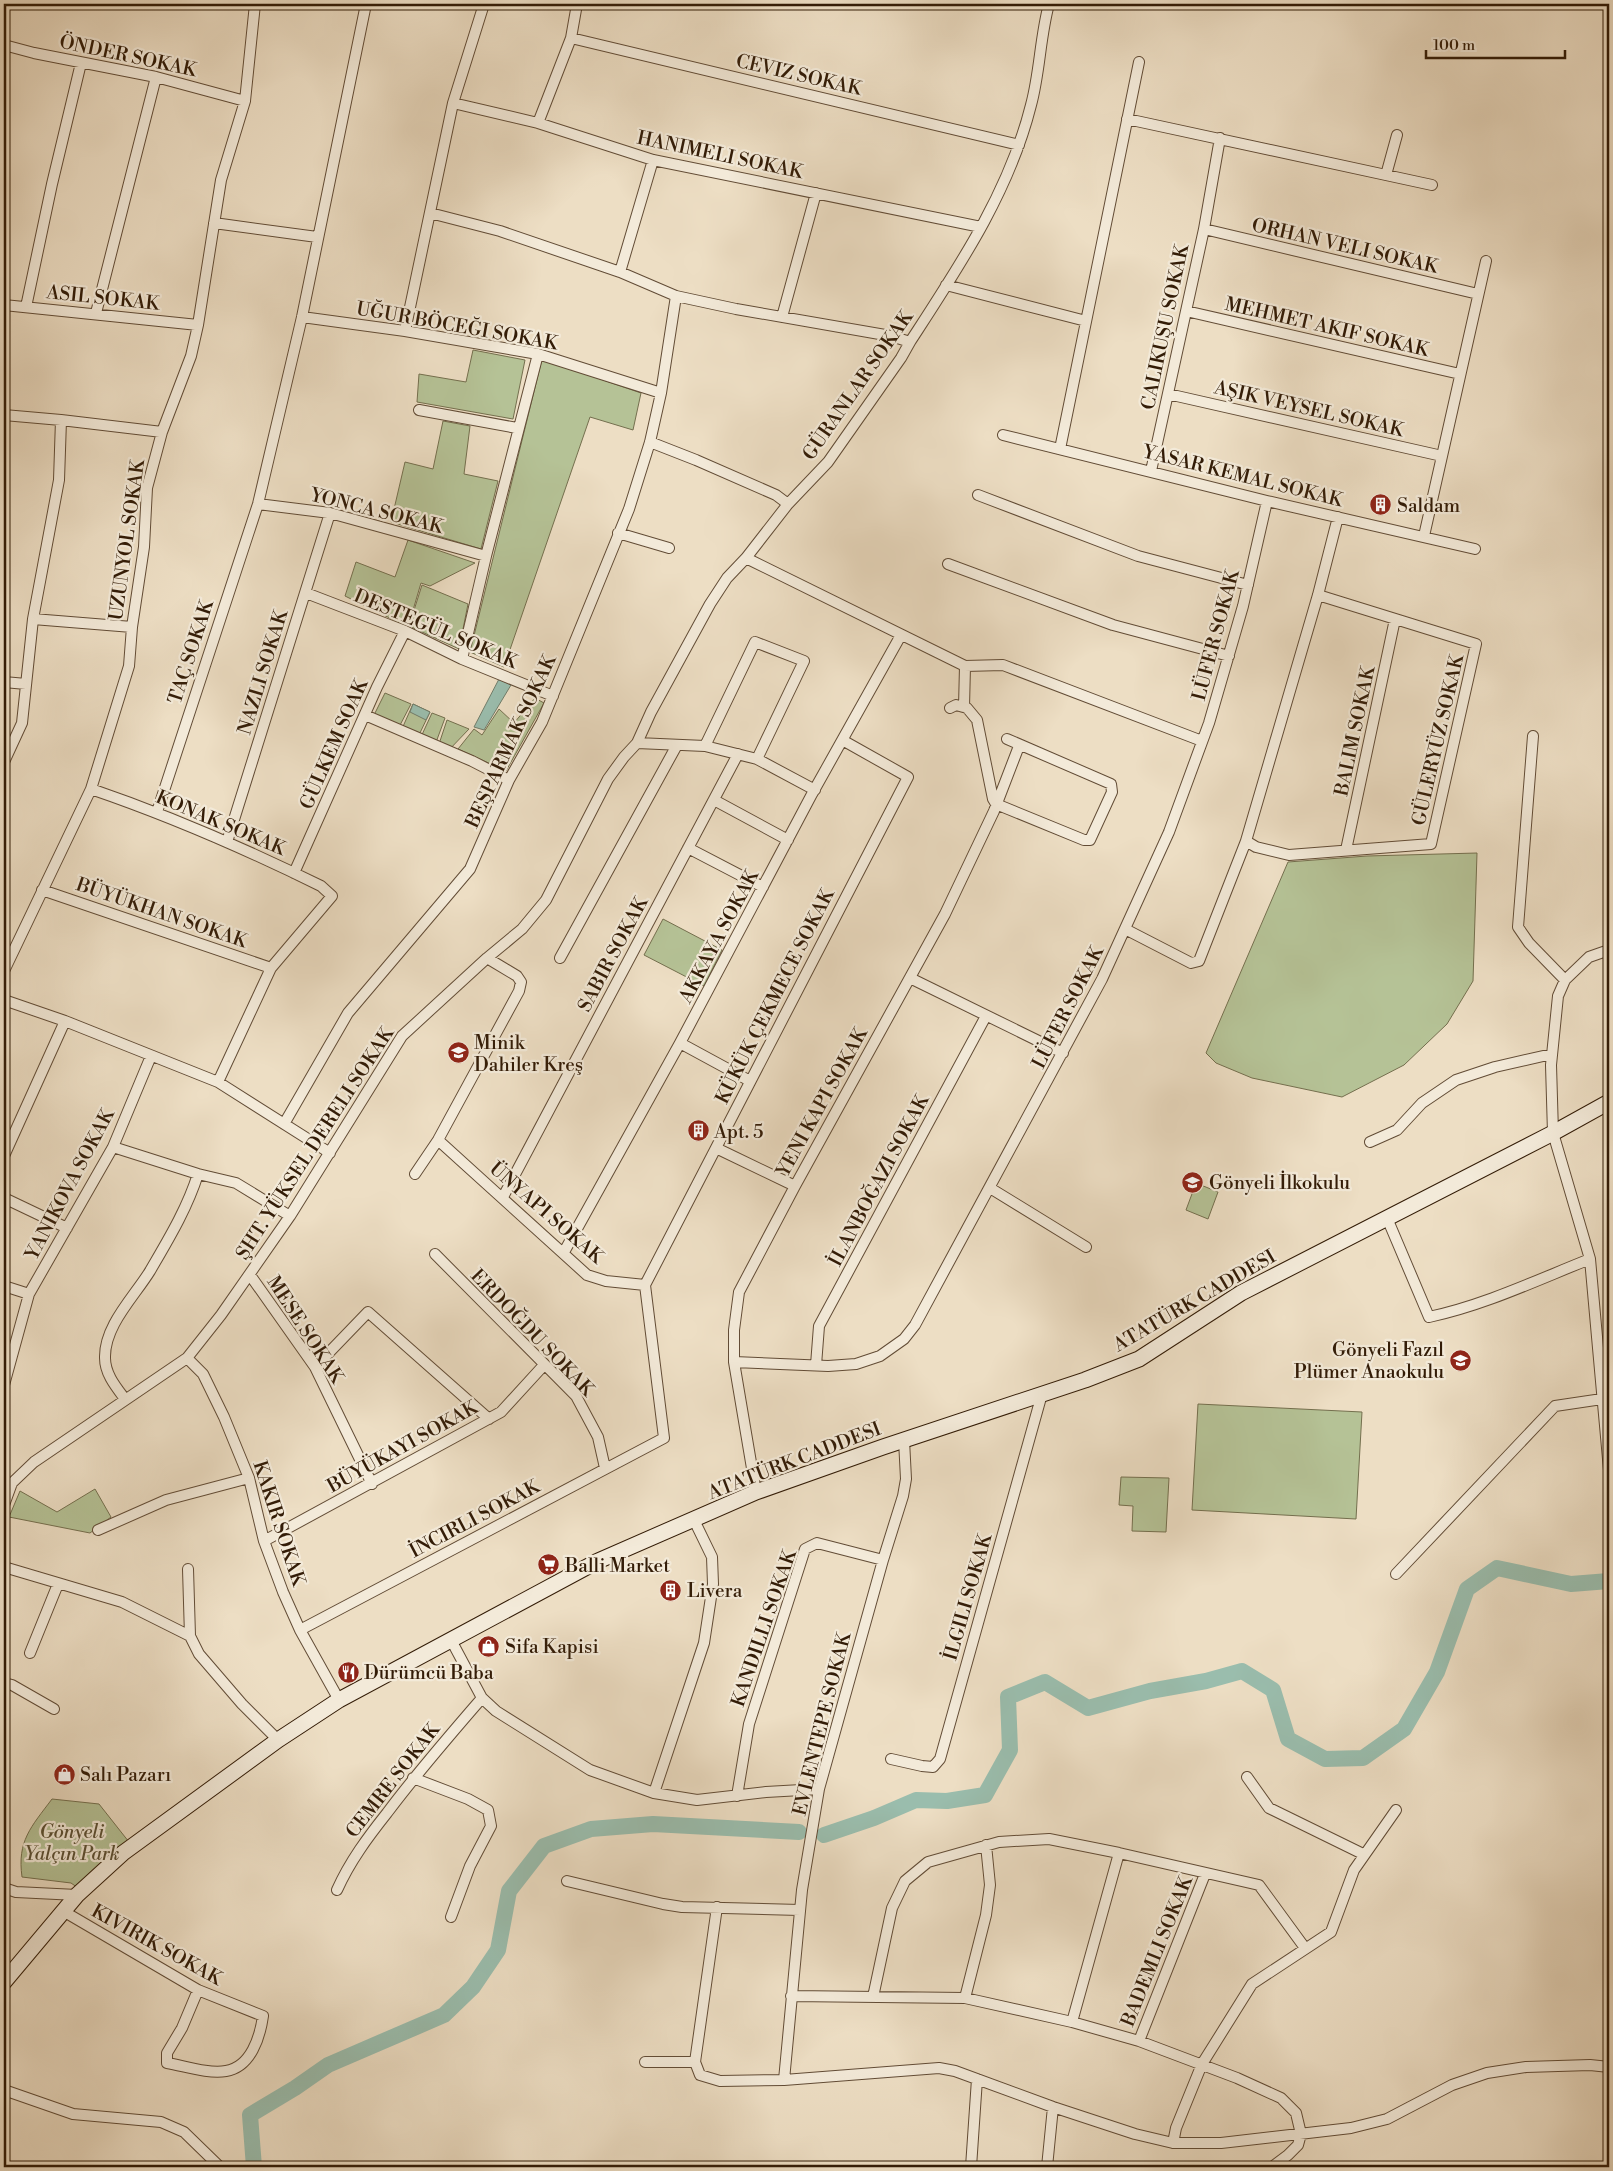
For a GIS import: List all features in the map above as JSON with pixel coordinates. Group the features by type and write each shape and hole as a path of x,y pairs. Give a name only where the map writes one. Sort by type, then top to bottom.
{"main road":[{"name":"ATATÜRK CADDESI","path":"4,1982 76,1895 122,1853 278,1740 339,1700 598,1561 756,1492 904,1440 1085,1380 1139,1359 1241,1293 1553,1133 1609,1102"}],"street":[{"name":"UZUNYOL SOKAK","path":"4,971 92,789 129,666 132,627 144,546 147,488 162,432 191,356 198,325 221,180 245,101 255,4"},
{"name":"TAÇ SOKAK","path":"157,812 258,504 302,317 366,4"},
{"path":"405,331 454,103 484,4"},
{"path":"538,123 571,38 577,4"},
{"name":"GÜRANLAR SOKAK","path":"637,743 651,712 710,604 727,578 746,558 788,504 828,462 901,358 981,227 1001,190 1032,105 1049,4"},
{"name":"CEVIZ SOKAK","path":"571,38 1019,145"},
{"name":"ÖNDER SOKAK","path":"4,45 34,53 156,77 245,101"},
{"path":"26,307 52,184 81,62"},
{"path":"1060,449 1139,62"},
{"path":"96,313 156,77"},
{"path":"454,103 538,123 654,160 981,227"},
{"path":"1127,119 1432,185"},
{"path":"1386,175 1397,135"},
{"path":"1151,471 1204,229 1220,138"},
{"path":"620,272 654,160"},
{"path":"782,317 816,193"},
{"path":"430,213 500,231 620,272 676,296 891,336 910,342"},
{"path":"214,224 317,237"},
{"name":"ORHAN VELI SOKAK","path":"1204,229 1478,294"},
{"path":"1424,536 1486,261"},
{"path":"946,285 1086,321"},
{"name":"BEŞPARMAK SOKAK","path":"284,1124 348,1013 470,869 509,780 542,722 628,509 650,442 661,392 676,296"},
{"name":"ASIL SOKAK","path":"4,305 198,325"},
{"name":"MEHMET AKIF SOKAK","path":"1186,311 1460,374"},
{"name":"UĞUR BÖCEĞI SOKAK","path":"302,317 405,331 538,354 661,392"},
{"path":"462,658 517,428 538,354"},
{"path":"1168,394 1442,456"},
{"path":"419,410 517,428"},
{"path":"4,415 162,432"},
{"path":"4,762 22,723 33,619 59,480 61,420"},
{"name":"YASAR KEMAL SOKAK","path":"1003,435 1267,501 1475,548"},
{"path":"650,442 758,487 788,504"},
{"path":"978,495 1138,556 1248,585"},
{"name":"LÜFER SOKAK","path":"734,1362 816,1365 856,1364 880,1356 904,1339 915,1325 1102,979 1169,832 1202,741 1229,656 1248,585 1267,501"},
{"name":"YONCA SOKAK","path":"258,504 330,513 486,556"},
{"path":"228,842 330,513"},
{"path":"1125,929 1191,963 1199,961 1246,841 1318,595 1338,517"},
{"path":"618,533 669,548"},
{"path":"746,558 965,666 1003,665 1202,741"},
{"path":"948,564 1112,625 1229,656"},
{"name":"DESTEGÜL SOKAK","path":"306,592 405,631 462,658 553,696"},
{"path":"1246,841 1256,847 1289,855 1346,850 1396,619 1318,595"},
{"path":"33,619 132,627"},
{"name":"GÜLERYÜZ SOKAK","path":"1346,850 1431,844 1476,644 1396,619"},
{"name":"GÜLKEM SOAK","path":"294,872 405,631"},
{"name":"AKKAYA SOKAK","path":"564,1252 680,1043 815,790 844,741 901,635"},
{"path":"705,746 755,642 804,661 757,759"},
{"path":"964,707 965,666"},
{"path":"4,682 26,684"},
{"path":"950,708 956,705 964,707 972,712 977,720 993,799 996,804 1084,840 1090,840 1112,792 1111,784 1019,746 1007,739"},
{"path":"365,715 472,761 509,780"},
{"path":"1533,736 1518,927 1529,943 1565,980"},
{"name":"KÜKÜK ÇEKMECE SOKAK","path":"645,1285 908,777 844,741"},
{"path":"637,743 705,746 757,759 815,790"},
{"name":"ŞHT. YÜKSEL DERELI SOKAK","path":"4,1505 8,1481 124,1399 187,1358 250,1275 290,1216 402,1036 487,958 522,929 546,900 608,779 637,743"},
{"path":"560,958 677,745"},
{"path":"756,1492 734,1362 734,1330 739,1292 795,1186 945,914 996,804 1019,746"},
{"path":"502,1197 738,754"},
{"name":"KONAK SOKAK","path":"92,789 157,812 228,842 321,886 332,896 271,968"},
{"path":"714,800 788,840"},
{"path":"688,848 763,888"},
{"name":"BÜYÜKHAN SOKAK","path":"42,890 271,968"},
{"path":"1609,950 1589,957 1565,980 1558,996 1552,1054 1553,1133 1590,1259 1609,1470"},
{"path":"415,1174 438,1140 519,991 520,982 517,976 487,958"},
{"path":"218,1082 271,968"},
{"path":"910,978 1063,1053"},
{"path":"4,1000 65,1021 218,1082 330,1153"},
{"path":"816,1365 819,1326 986,1016"},
{"path":"4,1156 65,1021"},
{"path":"680,1043 750,1081"},
{"path":"1370,1142 1396,1130 1422,1103 1456,1080 1495,1067 1552,1054"},
{"path":"4,1385 29,1294 113,1147 151,1056"},
{"path":"438,1140 564,1252 587,1275 606,1282 645,1285"},
{"path":"113,1147 198,1174 236,1183 290,1216"},
{"path":"716,1148 795,1186"},
{"path":"124,1399 110,1378 105,1360 106,1344 115,1324 150,1271 190,1199 198,1174"},
{"path":"990,1188 1086,1247"},
{"path":"4,1198 67,1228"},
{"path":"1386,1218 1429,1317 1499,1295 1590,1259"},
{"name":"ERDOĞDU SOKAK","path":"435,1254 576,1396 598,1437 605,1468"},
{"name":"MESE SOKAK","path":"250,1275 315,1367 372,1484"},
{"name":"İNCIRLI SOKAK","path":"300,1630 664,1438 645,1285"},
{"path":"4,1286 29,1294"},
{"path":"315,1367 368,1312 489,1419"},
{"path":"187,1358 203,1374 224,1417 248,1478 264,1542 283,1592 300,1630 339,1700"},
{"path":"264,1542 501,1412 544,1365"},
{"name":"İLGILI SOKAK","path":"891,1759 933,1767 940,1758 1042,1394"},
{"path":"1396,1574 1555,1406 1602,1399"},
{"name":"EVLENTEPE SOKAK","path":"784,2080 800,1910 819,1789 905,1488 904,1440"},
{"path":"98,1530 166,1500 248,1478"},
{"path":"654,1792 704,1643 713,1584 712,1557 694,1520"},
{"name":"KANDILLI SOKAK","path":"738,1796 749,1724 805,1549 817,1543 883,1560"},
{"path":"4,1567 122,1602 190,1636"},
{"path":"188,1569 190,1636 199,1654 242,1704 278,1740"},
{"path":"30,1653 58,1584"},
{"path":"451,1640 482,1698 496,1711 590,1770 654,1792 697,1800 819,1789"},
{"path":"4,1683 12,1685 54,1709"},
{"name":"CEMRE SOKAK","path":"337,1890 347,1866 413,1778 482,1698"},
{"path":"1247,1777 1269,1808 1363,1854"},
{"path":"413,1778 468,1798 488,1810 491,1826 470,1866 451,1917"},
{"path":"1173,2142 1176,2128 1202,2064 1252,1984 1331,1932 1354,1870 1363,1854 1396,1810"},
{"path":"873,1997 892,1908 905,1881 928,1862 998,1842 1049,1839 1119,1852 1206,1874 1259,1884 1305,1948"},
{"path":"965,1998 986,1916 990,1885 986,1845"},
{"path":"1072,2022 1119,1852"},
{"name":"BADEMLI SOKAK","path":"1138,2041 1206,1874"},
{"path":"567,1881 663,1904 717,1908 800,1910"},
{"path":"4,1888 16,1892 76,1895"},
{"path":"717,1908 695,2062 700,2075 720,2081 784,2080 939,2068 955,2071 1053,2107 1135,2134 1173,2142 1221,2143 1351,2128 1387,2119 1452,2085 1486,2073 1526,2067 1590,2065 1609,2067"},
{"path":"63,1911 198,1990 264,2016 260,2038 244,2062 227,2071 208,2071 167,2063 167,2053 182,2028 198,1990"},
{"path":"791,1996 965,1998 1072,2022 1138,2041 1202,2064 1281,2098 1296,2113 1301,2134 1298,2145 1272,2167"},
{"path":"645,2062 695,2062"},
{"path":"972,2167 977,2079"},
{"path":"4,2090 73,2114 161,2122 184,2132 220,2167"},
{"path":"1047,2167 1053,2107"},
{"path":"861,2167 967,2167"}],"green space":[{"path":"473,350 525,360 513,419 417,402 419,374 466,382"},
{"path":"542,359 641,393 633,430 590,417 504,667 470,652"},
{"path":"443,421 470,426 464,474 498,481 481,549 391,522 405,462 433,469"},
{"path":"408,540 475,563 430,586 421,583 408,627 345,596 356,562 395,577"},
{"path":"422,585 468,604 459,649 409,626"},
{"path":"385,693 411,704 398,729 373,717"},
{"path":"535,698 544,703 506,771 458,749 474,729 482,735 499,709 514,723"},
{"path":"413,704 430,712 418,737 401,731"},
{"path":"432,713 445,718 435,745 420,739"},
{"path":"447,720 469,729 447,752 438,747"},
{"path":"1477,853 1473,981 1447,1024 1404,1065 1342,1097 1252,1078 1216,1063 1206,1053 1288,862 1367,856"},
{"path":"663,919 722,950 704,986 644,955"},
{"path":"1196,1183 1218,1192 1208,1219 1186,1210"},
{"path":"1198,1404 1362,1412 1356,1519 1192,1510"},
{"path":"1121,1477 1169,1478 1166,1532 1132,1531 1133,1506 1119,1505"},
{"path":"95,1489 111,1517 90,1533 9,1517 20,1491 57,1512"},
{"name":"Gönyeli Yalçın Park","path":"52,1799 99,1804 129,1842 81,1890 71,1883 22,1877 22,1854 27,1835"}],"shaded area":[{"path":"499,679 511,685 484,730 474,727"},
{"path":"413,704 430,712 426,720 410,712"}],"waterway":[{"path":"824,1835 874,1818 916,1800 947,1801 985,1795 1010,1750 1008,1697 1045,1682 1088,1708 1150,1691 1206,1681 1242,1671 1273,1690 1288,1739 1325,1759 1363,1758 1404,1729 1437,1672 1467,1589 1497,1568 1571,1584 1609,1581"},
{"path":"254,2167 250,2115 295,2088 328,2065 444,2015 473,1987 498,1950 509,1891 544,1846 591,1829 653,1824 799,1832"}],"place":[{"name":"Saldam","path":"1381,505"},
{"name":"Minik Dahiler Kreş","path":"458,1053"},
{"name":"Apt. 5","path":"698,1131"},
{"name":"Gönyeli İlkokulu","path":"1193,1182"},
{"name":"Gönyeli Fazıl Plümer Anaokulu","path":"1460,1360"},
{"name":"Balli Market","path":"549,1565"},
{"name":"Livera","path":"671,1590"},
{"name":"Sifa Kapisi","path":"489,1646"},
{"name":"Dürümcü Baba","path":"348,1672"},
{"name":"Salı Pazarı","path":"64,1774"}]}
